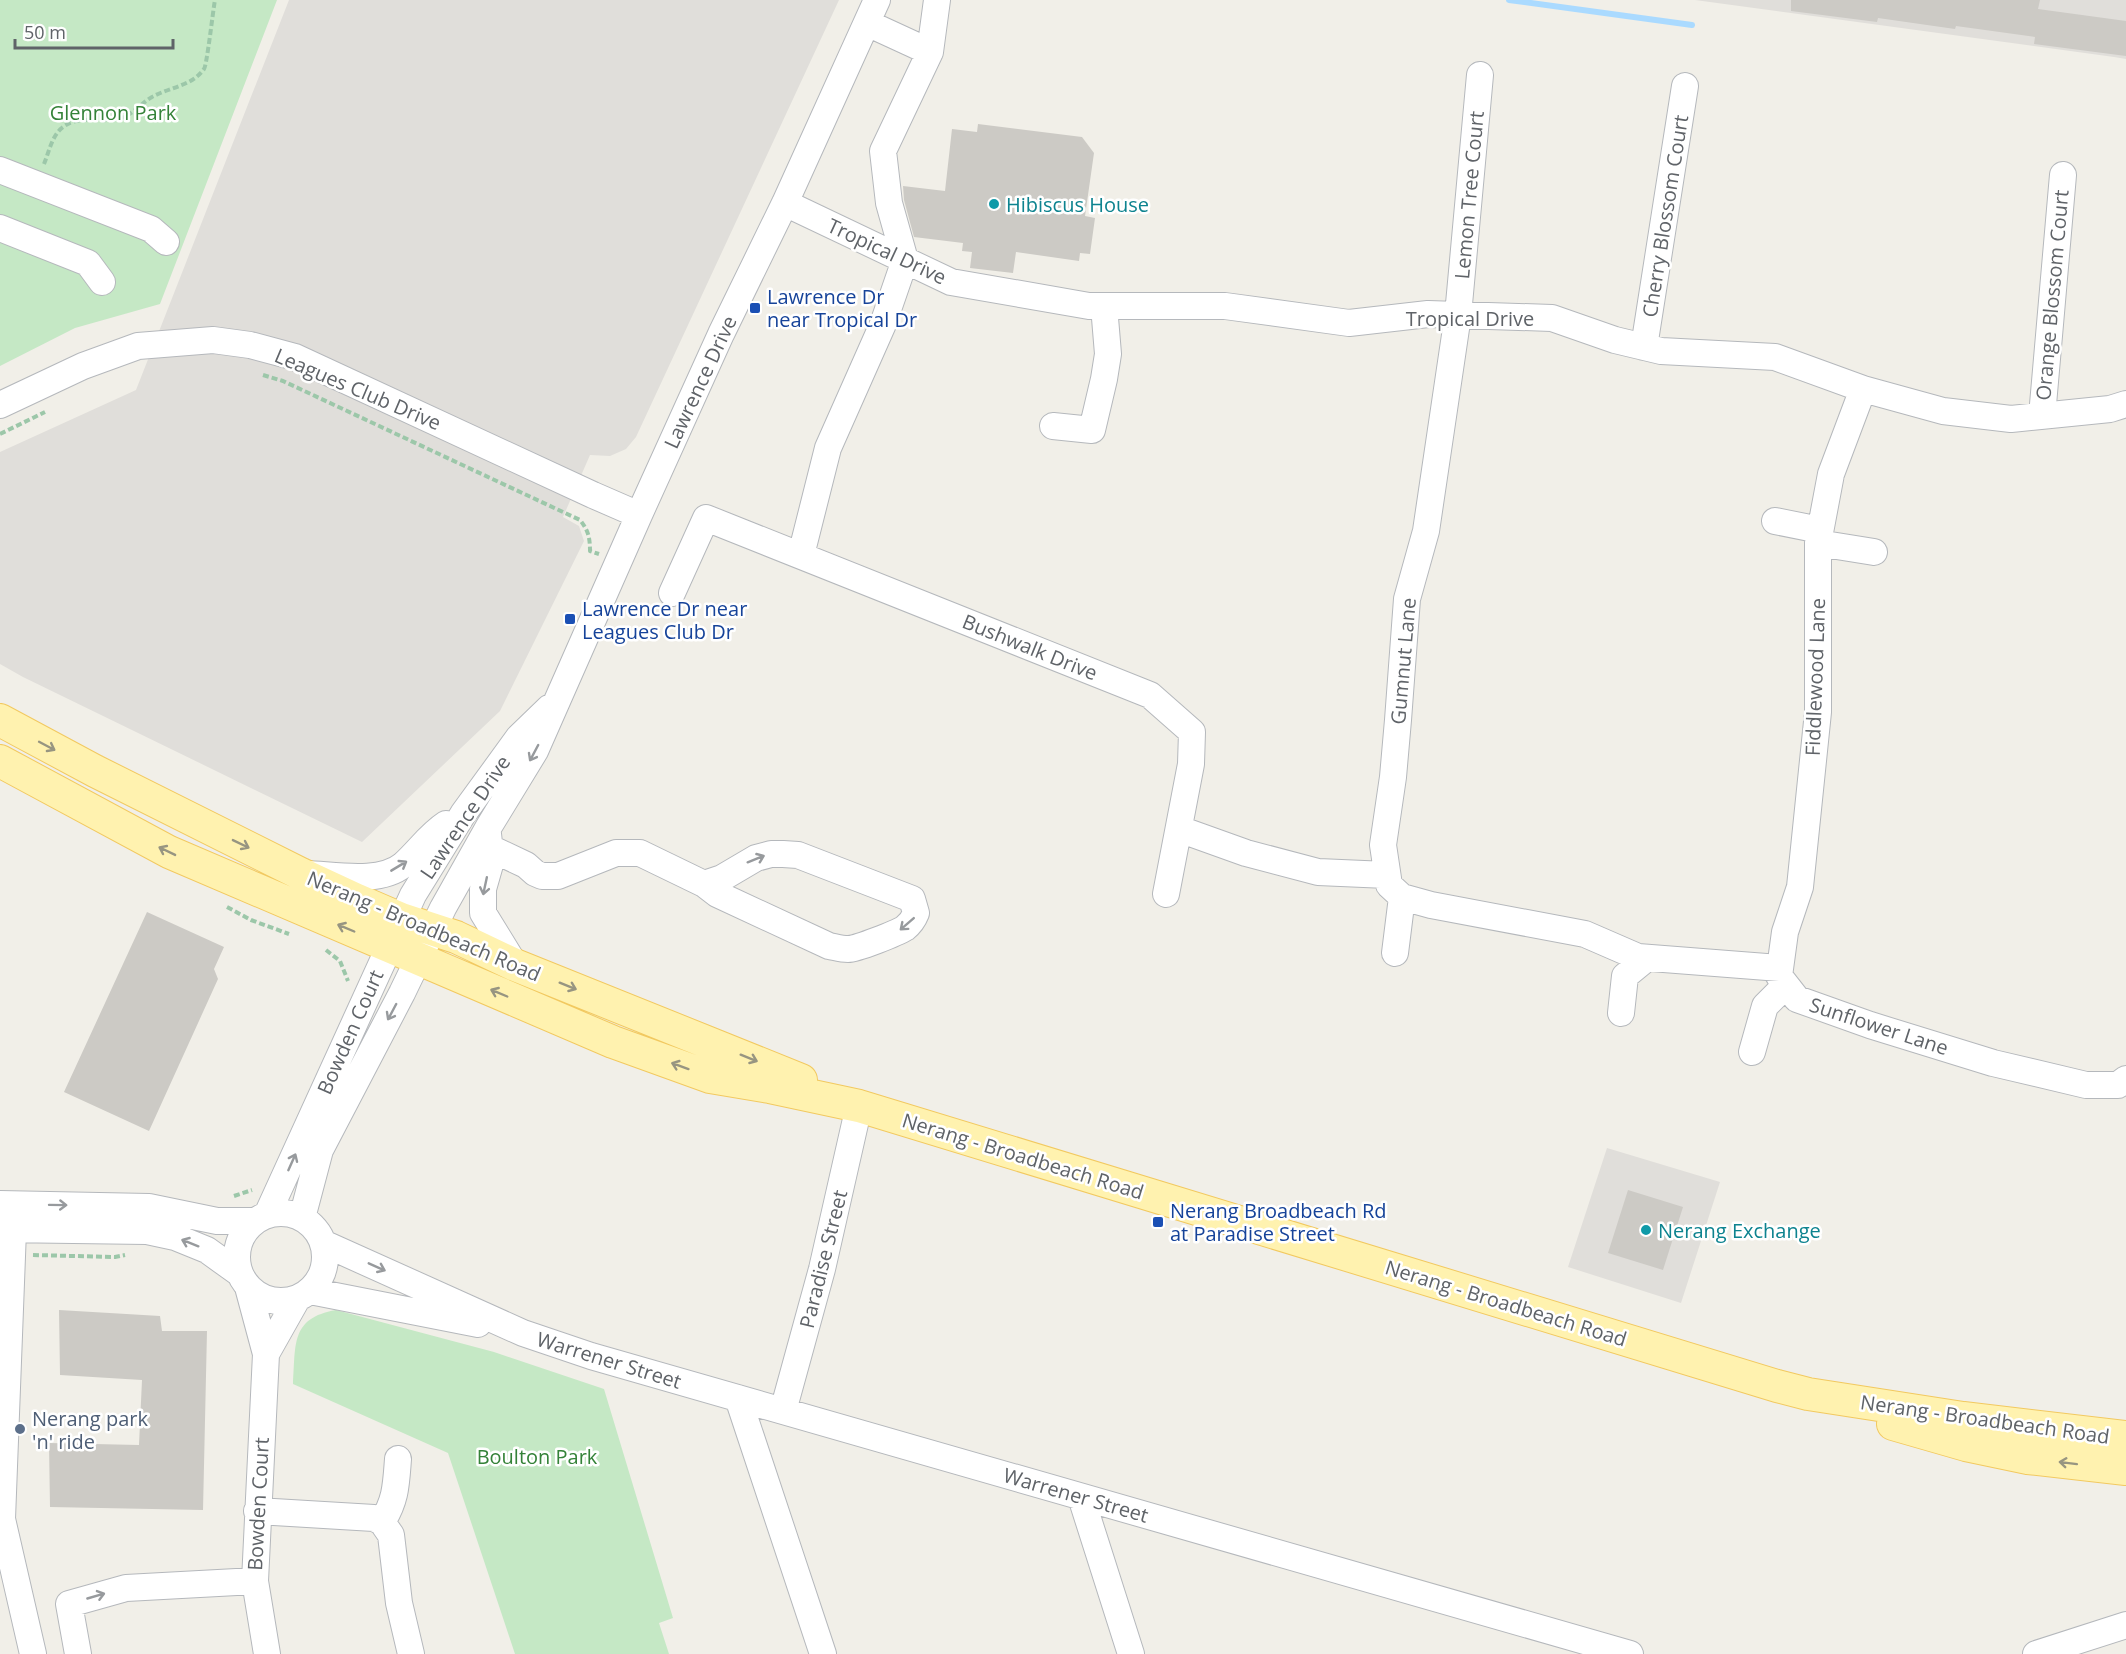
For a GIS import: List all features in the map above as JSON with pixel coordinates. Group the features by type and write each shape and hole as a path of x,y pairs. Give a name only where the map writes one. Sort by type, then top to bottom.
{"main road":[{"name":"Nerang - Broadbeach Road","path":"0,720 95,771 301,874 402,919 456,937 515,965 769,1066 859,1107"},
{"name":"Nerang - Broadbeach Road","path":"0,761 169,852 613,1042 710,1077 770,1087 859,1107 1808,1394 1890,1423 1966,1445 2028,1458 2126,1469"},
{"name":"Nerang - Broadbeach Road","path":"1808,1394 2016,1426 2126,1437"}],"street":[{"name":"Lawrence Drive","path":"419,960 432,929 489,838 536,752 557,699 639,515 877,0"},
{"path":"801,555 828,448 883,324 905,260 889,203 882,151 930,52 937,0"},
{"path":"867,23 930,52"},
{"name":"Lemon Tree Court","path":"1458,315 1480,75"},
{"name":"Cherry Blossom Court","path":"1644,347 1685,86"},
{"path":"0,170 151,229 166,242"},
{"name":"Orange Blossom Court","path":"2042,416 2063,175"},
{"name":"Tropical Drive","path":"785,202 951,282 1089,306 1225,306 1349,323 1428,314 1552,318 1615,340 1661,351 1775,357 1863,389 1943,411 2011,419 2110,409 2126,404"},
{"path":"0,228 87,263 102,282"},
{"path":"1053,426 1092,430 1108,354 1104,306"},
{"name":"Gumnut Lane","path":"1402,897 1389,885 1383,845 1393,777 1407,598 1426,531 1458,315"},
{"name":"Leagues Club Drive","path":"0,405 83,366 138,346 213,340 250,345 295,357 639,515"},
{"name":"Fiddlewood Lane","path":"1783,977 1785,932 1800,887 1818,712 1819,536 1831,474 1863,389"},
{"name":"Bushwalk Drive","path":"672,593 706,518 1150,695 1192,732 1191,764 1166,894"},
{"path":"1775,521 1874,552"},
{"name":"Lawrence Drive","path":"388,947 413,895 463,814 519,737 557,699"},
{"path":"301,874 374,877 389,872 400,867 422,847 434,831 463,814"},
{"path":"1179,829 1246,853 1318,872 1387,876"},
{"path":"489,838 542,876 558,876 616,853 640,853 704,884 717,894 829,946 840,948 859,946 906,928 916,913 912,898 798,855 771,854 756,858 722,878 704,884"},
{"path":"489,838 491,861 483,889 483,914 515,965"},
{"path":"1395,953 1402,897 1431,905 1586,934 1638,957 1783,977 1766,1006 1752,1052"},
{"name":"Bowden Court","path":"261,1218 388,947"},
{"path":"1621,1013 1625,976 1647,958"},
{"name":"Bowden Court","path":"302,1218 320,1150 419,960"},
{"name":"Sunflower Lane","path":"1783,977 1797,999 1993,1063 2086,1085 2118,1085 2126,1079"},
{"name":"Paradise Street","path":"783,1411 822,1269 859,1107"},
{"path":"0,1204 149,1207 217,1221 261,1218 283,1213 302,1218 314,1227 323,1243 325,1258 323,1270 316,1284 303,1295 286,1301 267,1299 207,1250 175,1237 147,1231 4,1225 12,1255 5,1293 7,1346 1,1519 33,1654"},
{"path":"243,1280 236,1258 238,1245 244,1232 261,1218"},
{"name":"Warrener Street","path":"323,1243 523,1333 591,1356 1630,1654"},
{"name":"Bowden Court","path":"243,1280 266,1354 255,1581 267,1654"},
{"name":"Bowden Court","path":"266,1354 303,1295"},
{"name":"Warrener Street","path":"303,1295 523,1333"},
{"path":"738,1398 823,1654"},
{"path":"382,1522 392,1507 396,1495 398,1459"},
{"path":"1081,1497 1131,1654"},
{"path":"257,1511 374,1518 382,1522 391,1535 399,1603 411,1654"},
{"path":"78,1654 69,1604 126,1588 255,1581"},
{"path":"2036,1654 2126,1624"}],"path":[{"path":"37,184 60,128 78,120 121,118 151,97 191,82 205,68 215,0"},
{"path":"255,372 283,381 580,520 591,538 590,551 618,563"},
{"path":"0,434 52,408"},
{"path":"347,976 348,986"},
{"path":"224,1197 242,1195 256,1188"},
{"path":"12,1255 115,1257 145,1252 147,1231"}],"shaded area":[{"path":"289,0 839,0 636,437 626,449 610,456 590,455 563,517 579,526 584,541 500,711 362,842 0,664 0,452 136,390"},
{"path":"1695,0 2126,0 2126,59 2114,57"},
{"path":"1607,1148 1720,1182 1681,1303 1568,1267"}],"green space":[{"name":"Glennon Park","path":"0,0 277,0 160,304 75,328 0,366"},
{"name":"Boulton Park","path":"336,1310 494,1352 604,1389 673,1618 659,1623 669,1654 515,1654 448,1453 293,1384 298,1335 310,1319"}],"building":[{"path":"1791,0 2040,0 2038,9 2126,21 2126,56 2034,44 2035,37 1956,26 1955,29 1878,18 1877,22 1791,11"},
{"name":"Hibiscus House","path":"978,124 1082,137 1094,153 1085,216 1095,218 1090,254 1080,253 1079,261 1016,252 1013,273 970,268 972,252 962,251 963,243 914,237 904,200 903,186 945,191 952,129 977,132"},
{"path":"147,912 224,947 214,969 218,979 149,1131 64,1092"},
{"name":"Nerang Exchange","path":"1628,1190 1683,1207 1663,1270 1608,1253"},
{"path":"59,1310 160,1316 162,1331 207,1331 203,1510 50,1507 49,1443 139,1445 142,1380 60,1375"}],"waterway":[{"path":"1509,0 1692,25"}],"place":[{"name":"Hibiscus House","path":"994,204"},
{"name":"Lawrence Dr near Tropical Dr","path":"755,308"},
{"name":"Lawrence Dr near Leagues Club Dr","path":"570,619"},
{"name":"Nerang Broadbeach Rd at Paradise Street","path":"1158,1222"},
{"name":"Nerang Exchange","path":"1646,1230"},
{"name":"Nerang park 'n' ride","path":"20,1429"}]}
